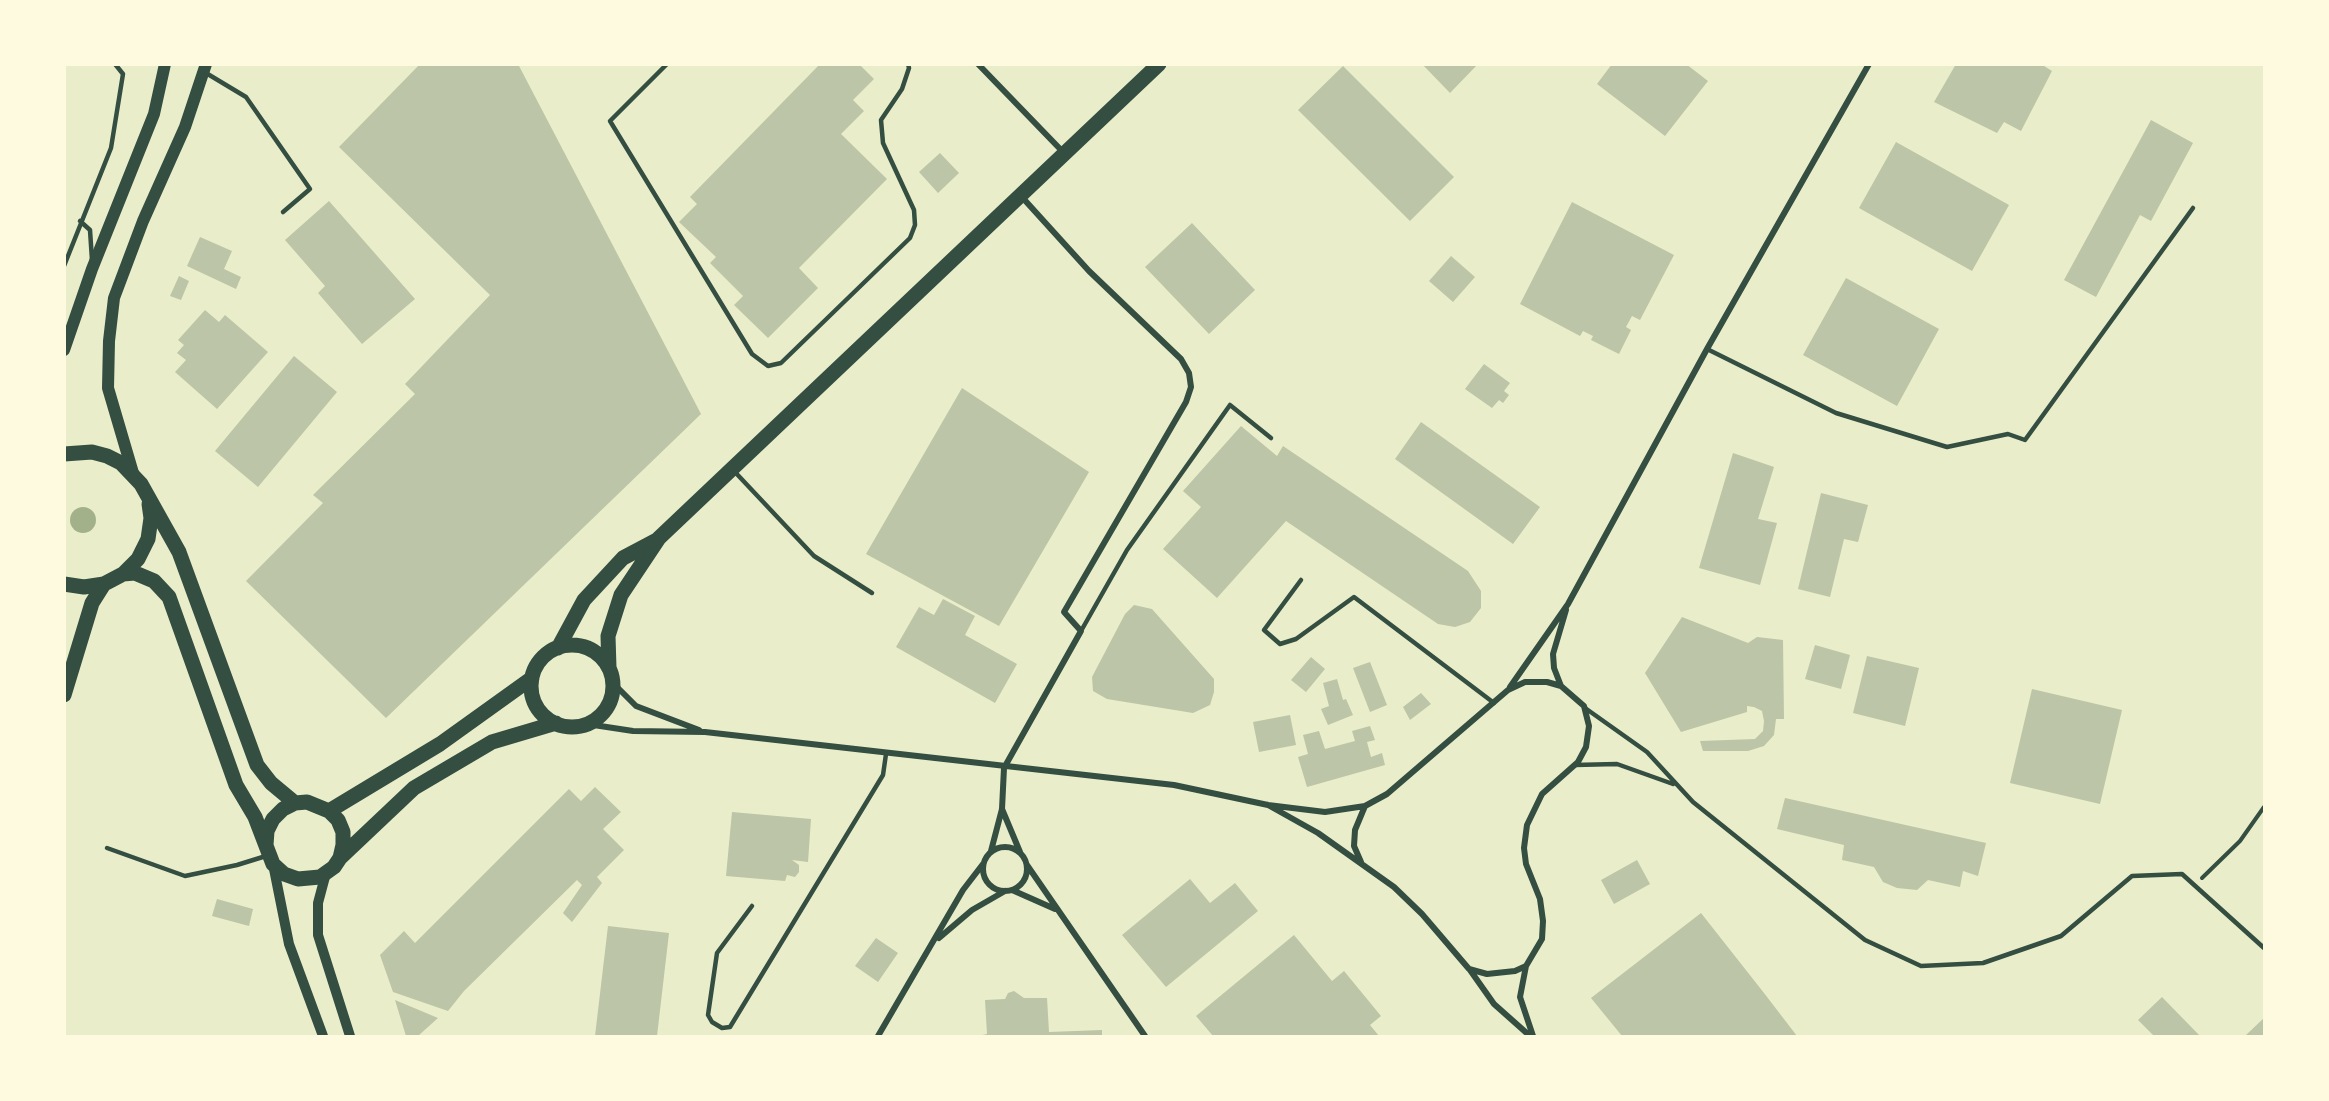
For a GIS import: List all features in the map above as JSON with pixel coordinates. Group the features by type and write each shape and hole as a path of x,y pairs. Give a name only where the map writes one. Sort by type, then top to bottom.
{"main road":[{"path":"64,350 92,269 154,114 165,64"},
{"path":"609,668 600,656 587,648 572,645 558,648 546,655 537,665 532,678 536,704 548,718 556,723 571,726 587,724 607,708 613,683 609,668 608,636 621,595 659,538 1159,64"},
{"path":"205,68 185,127 142,221 114,298 109,341 108,388 133,473 179,552 236,715 257,765 270,783 296,803"},
{"path":"64,454 92,452 108,456 133,473"},
{"path":"64,584 84,587 104,584 123,574 138,559 148,539 151,518 147,496"},
{"path":"558,648 584,600 591,592 623,558 659,538"},
{"path":"123,574 135,573 154,581 169,597 236,785 255,817 269,855 284,874 298,879 312,879 326,873 414,788 492,742 556,723"},
{"path":"64,695 92,603 104,584"},
{"path":"329,810 440,744 532,678"},
{"path":"269,855 267,831 273,819 283,809 296,803 307,802 329,810 343,832 344,845 340,858"}],"street":[{"path":"978,64 1064,154"},
{"path":"587,724 633,731 705,732 1004,768 1174,785 1268,804 1326,812 1365,806 1387,794 1508,690 1568,604 1707,349 1869,64"},
{"path":"878,1036 908,980 934,942 963,890 991,851 1002,809 1004,768 1081,631 1064,612 1186,402 1191,387 1189,373 1182,359 1089,271 1020,195"},
{"path":"1561,686 1554,668 1553,654 1568,604"},
{"path":"1508,690 1525,682 1547,682 1561,686 1584,706 1589,737 1575,765 1542,794 1527,825 1524,848 1526,864 1540,899 1543,921 1539,949 1526,966 1520,997 1532,1036"},
{"path":"613,683 636,706 705,732"},
{"path":"1268,804 1361,862 1422,914 1469,969 1494,1004 1532,1036"},
{"path":"1361,862 1354,846 1355,830 1365,806"},
{"path":"1002,809 1027,866 1040,881 1055,909 1145,1036"},
{"path":"991,851 1006,846 1020,852"},
{"path":"269,855 290,944 323,1036"},
{"path":"983,864 986,879 997,889 1005,891"},
{"path":"934,942 972,910 1005,891 1012,890 1024,880 1027,866"},
{"path":"326,873 318,903 318,934 350,1036"},
{"path":"1012,890 1055,909"},
{"path":"1469,969 1487,974 1502,973 1526,966"}],"lane":[{"path":"64,266 111,148 123,74 115,64"},
{"path":"667,64 610,122 752,354 768,366 781,363 910,238 915,225 914,210 883,142 881,120 902,89 909,68 908,64"},
{"path":"205,68 246,97 310,189 283,212"},
{"path":"1707,349 1836,413 1947,447 2008,434 2025,440 2193,208"},
{"path":"80,222 90,230 92,269"},
{"path":"1081,631 1127,550 1230,405 1271,438"},
{"path":"732,469 814,556 872,593"},
{"path":"1301,580 1264,630 1280,644 1296,639 1353,597 1494,703"},
{"path":"1584,706 1647,752 1675,785 1865,940 1921,966 1983,963 2061,936 2132,876 2182,874 2265,948"},
{"path":"752,906 717,953 708,1016 712,1022 722,1028 730,1027 883,775 886,754"},
{"path":"1575,765 1617,764 1675,785"},
{"path":"107,848 185,876 237,865 269,855"}],"path":[{"path":"2195,885 2240,841 2265,807"}],"shaded area":[{"path":"83,507 92,511 96,520 92,529 83,533 74,529 70,520 74,511"}],"building":[{"path":"420,64 518,64 701,414 386,718 246,581 323,503 313,495 415,394 405,384 490,295 339,147"},
{"path":"820,64 859,64 874,79 853,100 864,111 841,134 887,179 799,268 818,288 768,338 734,305 743,296 710,263 716,257 679,222 697,204 690,197"},
{"path":"1422,64 1478,64 1450,93"},
{"path":"1612,64 1686,64 1708,81 1665,136 1597,84"},
{"path":"1956,64 2041,64 2052,71 2021,131 2004,122 1997,133 1934,102"},
{"path":"1343,66 1454,177 1410,221 1298,110"},
{"path":"2151,120 2193,143 2151,221 2140,215 2096,297 2064,280"},
{"path":"1896,142 2009,205 1972,271 1859,208"},
{"path":"940,153 959,173 938,193 919,172"},
{"path":"329,201 415,299 362,344 318,293 325,286 285,240"},
{"path":"1572,202 1674,255 1640,320 1632,316 1626,327 1631,330 1619,354 1591,340 1593,336 1583,331 1580,336 1520,304"},
{"path":"1192,223 1255,290 1209,334 1145,267"},
{"path":"200,237 232,251 224,269 241,277 236,289 187,266"},
{"path":"1451,256 1475,277 1453,302 1429,281"},
{"path":"179,276 189,281 181,300 170,296"},
{"path":"1846,278 1939,329 1897,406 1803,355"},
{"path":"205,310 219,322 225,315 268,352 217,409 175,372 186,360 177,353 184,345 178,340"},
{"path":"294,356 337,392 258,487 215,451"},
{"path":"1484,364 1510,383 1504,391 1509,395 1503,403 1499,400 1492,408 1465,389"},
{"path":"962,388 1089,472 999,626 866,554"},
{"path":"1421,422 1540,507 1513,544 1395,459"},
{"path":"1241,426 1277,456 1283,446 1468,571 1481,591 1481,608 1470,622 1455,627 1438,624 1286,521 1217,598 1163,549 1201,507 1183,491"},
{"path":"1733,453 1774,467 1758,519 1777,523 1760,585 1699,568"},
{"path":"1821,493 1868,505 1858,542 1844,539 1830,597 1798,589"},
{"path":"943,599 975,616 965,635 1017,664 995,703 896,647 919,607 934,615"},
{"path":"1134,605 1152,609 1214,679 1214,692 1210,705 1193,713 1107,699 1093,691 1092,677 1125,614"},
{"path":"1682,617 1748,643 1757,637 1783,640 1784,719 1776,719 1774,735 1764,746 1748,751 1703,751 1700,741 1755,739 1763,731 1764,721 1762,711 1754,707 1747,706 1747,712 1681,732 1645,673"},
{"path":"1815,645 1850,655 1841,689 1805,679"},
{"path":"1867,656 1919,668 1905,726 1853,713"},
{"path":"1311,657 1325,669 1306,692 1291,680"},
{"path":"1370,662 1387,705 1370,712 1353,668"},
{"path":"1337,679 1343,700 1346,699 1353,715 1328,725 1321,709 1329,706 1323,683"},
{"path":"2032,689 2122,710 2100,804 2010,783"},
{"path":"1421,693 1431,704 1410,720 1403,707"},
{"path":"1290,715 1296,745 1259,752 1253,722"},
{"path":"1370,726 1375,740 1367,742 1371,757 1382,753 1385,765 1307,787 1298,757 1308,754 1303,735 1319,731 1325,749 1355,741 1352,731"},
{"path":"595,787 621,812 603,829 624,850 597,877 602,883 572,922 563,913 582,885 577,880 464,991 448,1011 393,992 380,955 404,931 415,943 569,789 581,801"},
{"path":"1785,798 1986,843 1978,876 1963,871 1960,887 1928,880 1917,890 1897,888 1883,882 1874,867 1842,860 1844,845 1777,829"},
{"path":"732,812 811,819 808,862 792,860 799,865 799,872 795,877 787,875 785,881 726,876"},
{"path":"1637,860 1650,884 1614,904 1601,880"},
{"path":"1190,879 1210,903 1235,883 1258,911 1166,987 1122,935"},
{"path":"217,899 253,909 249,926 212,916"},
{"path":"1701,913 1797,1036 1622,1036 1591,998"},
{"path":"608,926 669,933 657,1036 595,1036"},
{"path":"1294,935 1332,981 1344,971 1381,1016 1370,1025 1379,1036 1213,1036 1196,1016"},
{"path":"876,938 898,953 878,982 855,966"},
{"path":"1014,991 1024,998 1047,998 1049,1032 1102,1030 1102,1036 978,1036 987,1034 985,1000 1005,999 1008,993"},
{"path":"2162,997 2200,1036 2154,1036 2138,1020"},
{"path":"395,1000 438,1018 418,1036 406,1036"},
{"path":"2264,1018 2264,1036 2246,1035"}]}
